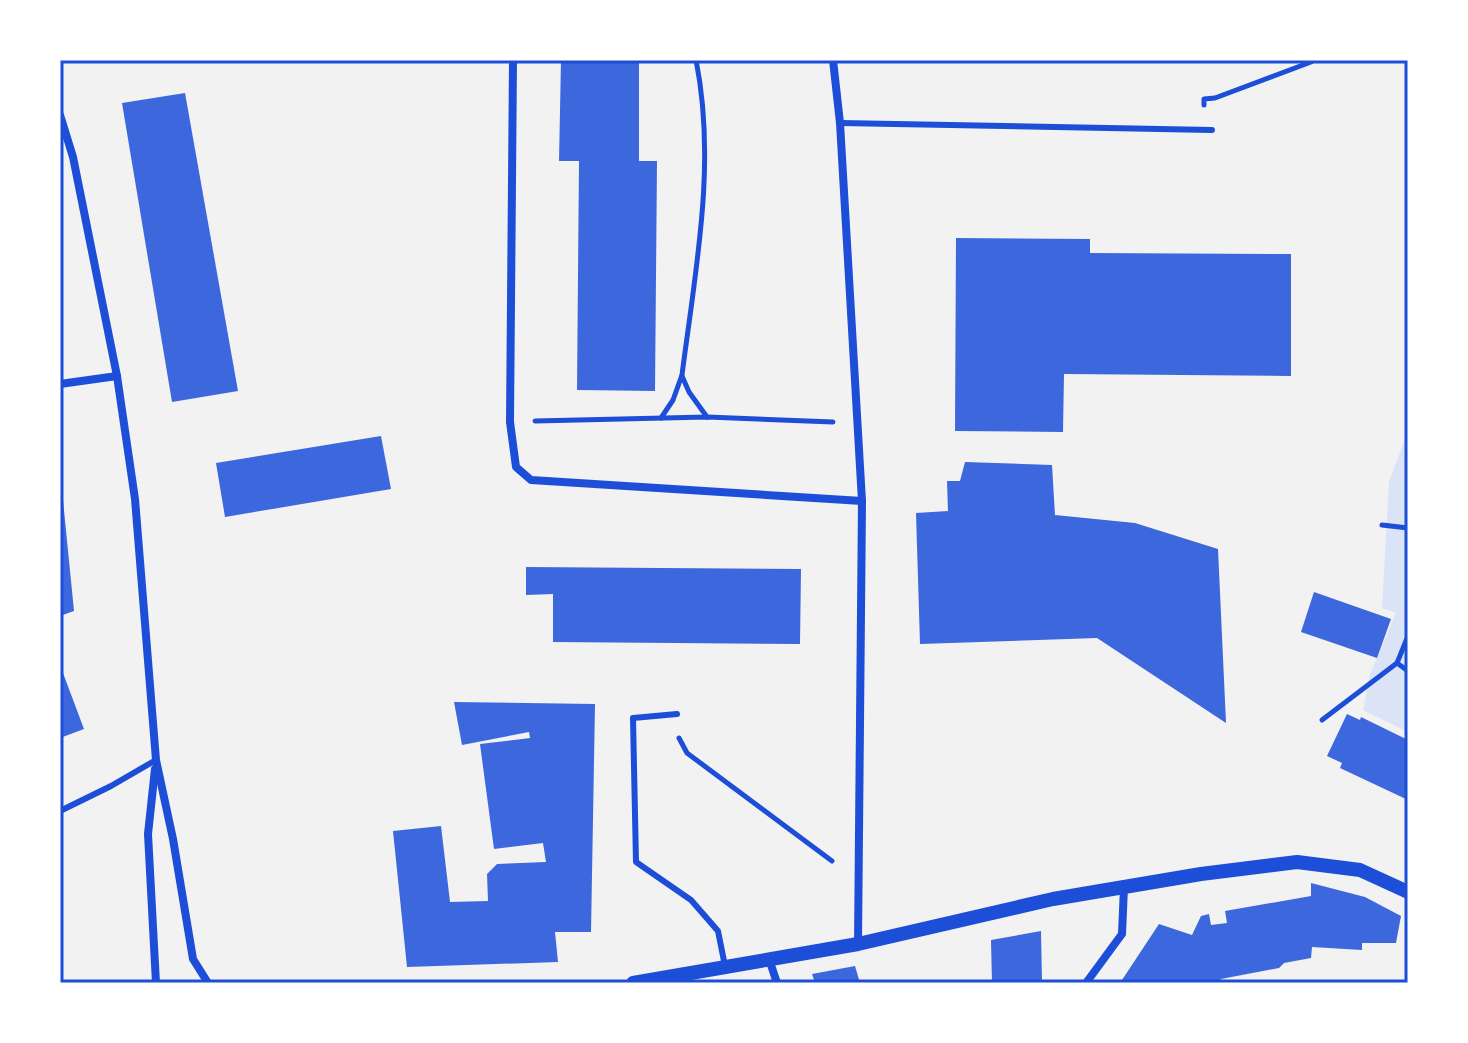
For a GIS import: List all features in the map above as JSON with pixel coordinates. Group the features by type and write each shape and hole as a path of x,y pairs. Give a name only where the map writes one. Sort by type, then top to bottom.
{"street":[{"path":"513,60 510,422 516,467 531,480 862,501"},
{"path":"833,60 840,123 862,501 858,944"},
{"path":"60,115 73,157 117,376 135,499 156,760 193,959 208,983"},
{"path":"60,384 117,376"},
{"path":"156,760 148,834 156,983"},
{"path":"633,983 858,944 1053,899 1201,874 1297,862 1360,870 1408,892"},
{"path":"1086,983 1122,934 1124,887"},
{"path":"769,959 777,983"}],"lane":[{"path":"840,123 1212,130"},
{"path":"675,714 633,718 636,862 691,900 718,931 725,966"},
{"path":"60,811 156,760"}],"path":[{"path":"661,418 673,400 682,375 702,208 704,136 696,60"},
{"path":"1203,129 1204,99 1215,98 1311,62"},
{"path":"682,375 689,392 707,417"},
{"path":"510,422 707,417 857,423"},
{"path":"1382,525 1408,528"},
{"path":"1322,720 1397,663 1408,636"},
{"path":"1397,663 1408,671"},
{"path":"675,714 678,737 687,753 859,880"}],"shaded area":[{"path":"1408,432 1408,732 1363,710 1370,674 1396,613 1382,608 1389,481"}],"building":[{"path":"561,60 639,60 639,161 657,161 655,391 577,390 579,161 559,161"},
{"path":"185,93 238,391 172,402 122,103"},
{"path":"956,238 1090,239 1090,253 1291,254 1291,376 1064,374 1063,432 955,431"},
{"path":"381,436 391,489 225,517 216,463"},
{"path":"965,462 1052,465 1055,515 1135,523 1218,549 1226,723 1097,638 920,644 916,513 948,511 947,481 960,481"},
{"path":"60,490 74,611 60,616"},
{"path":"526,567 801,569 800,644 553,642 553,594 526,595"},
{"path":"1314,592 1391,619 1377,658 1301,632"},
{"path":"60,665 84,729 60,738"},
{"path":"454,702 595,704 591,932 555,932 558,962 407,967 393,831 441,826 450,902 488,901 487,874 497,864 546,862 543,843 494,849 480,744 530,738 529,732 462,745"},
{"path":"1347,714 1360,720 1361,717 1408,740 1408,800 1340,768 1342,763 1327,756"},
{"path":"1311,883 1365,897 1401,916 1396,943 1362,943 1362,950 1312,947 1311,958 1284,963 1279,968 1221,979 1218,983 1120,983 1159,924 1192,935 1201,916 1209,914 1211,925 1227,923 1225,911 1311,896"},
{"path":"1041,931 1042,983 992,983 991,940"},
{"path":"855,966 860,983 815,983 812,974"}]}
